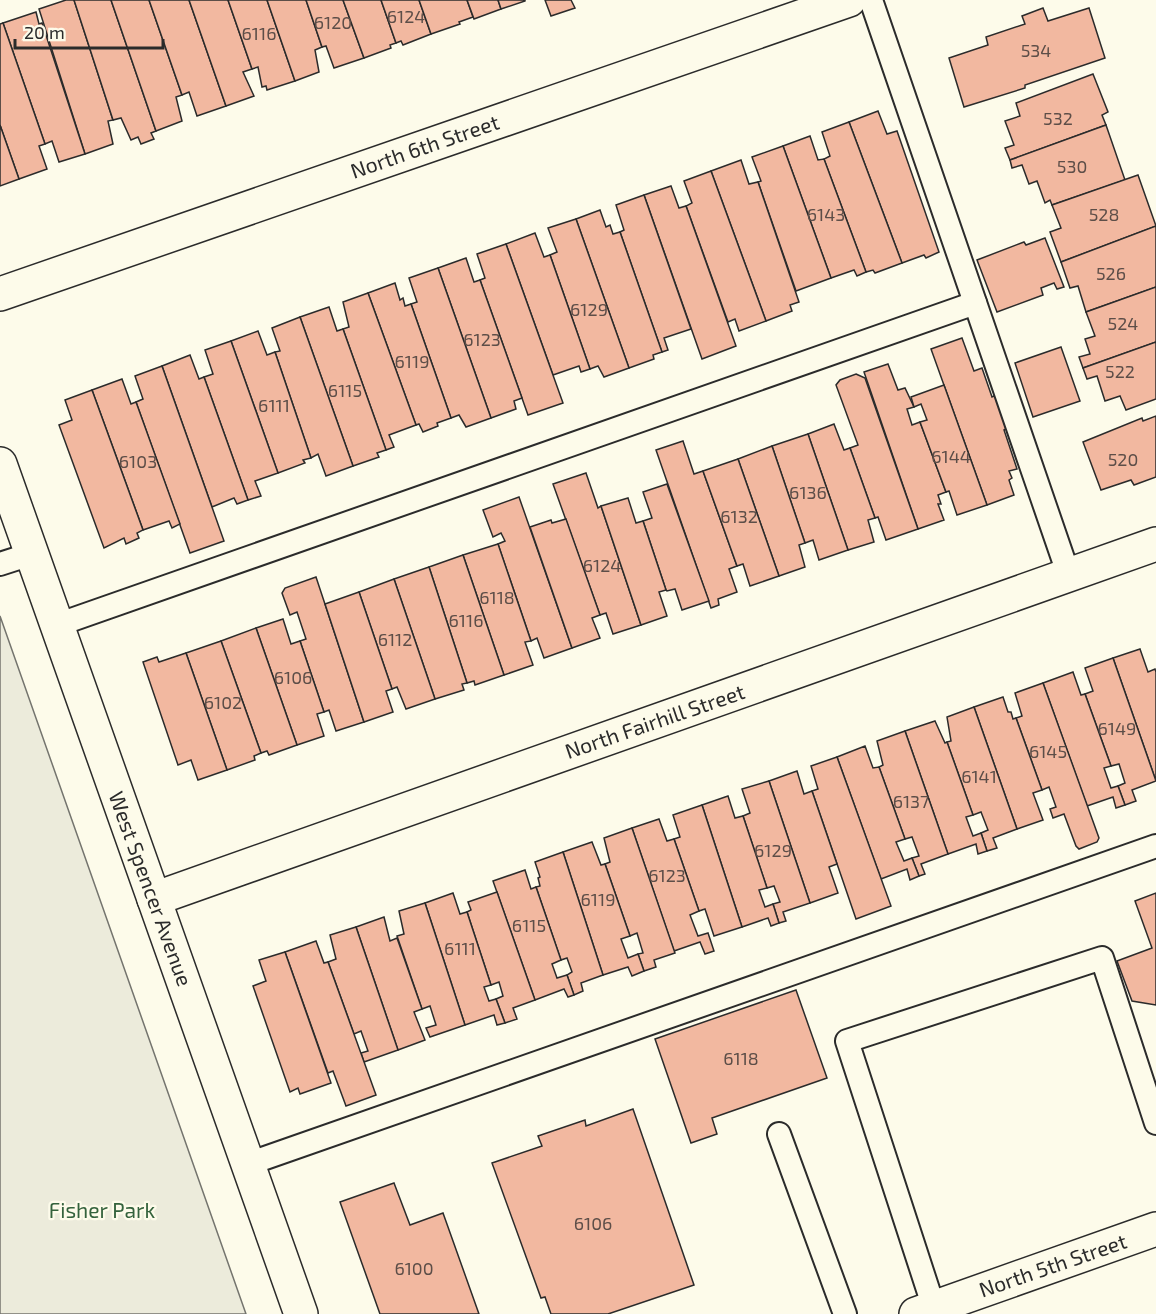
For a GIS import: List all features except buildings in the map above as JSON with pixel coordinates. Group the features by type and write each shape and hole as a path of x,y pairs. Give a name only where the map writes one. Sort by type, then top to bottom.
{"street":[{"name":"North 6th Street","path":"0,294 849,0"},
{"name":"West Spencer Avenue","path":"0,464 301,1314"},
{"name":"North Fairhill Street","path":"154,899 1156,544"},
{"name":"North 5th Street","path":"925,1311 1156,1229"}],"lane":[{"path":"871,0 1069,576"},
{"path":"57,625 975,303"},
{"path":"0,564 31,554"},
{"path":"248,1164 1156,846"},
{"path":"925,1311 883,1152 847,1041 1102,958 1156,1124"},
{"path":"779,1134 845,1314"}],"green space":[{"name":"Fisher Park","path":"0,616 246,1314 0,1314"}]}
